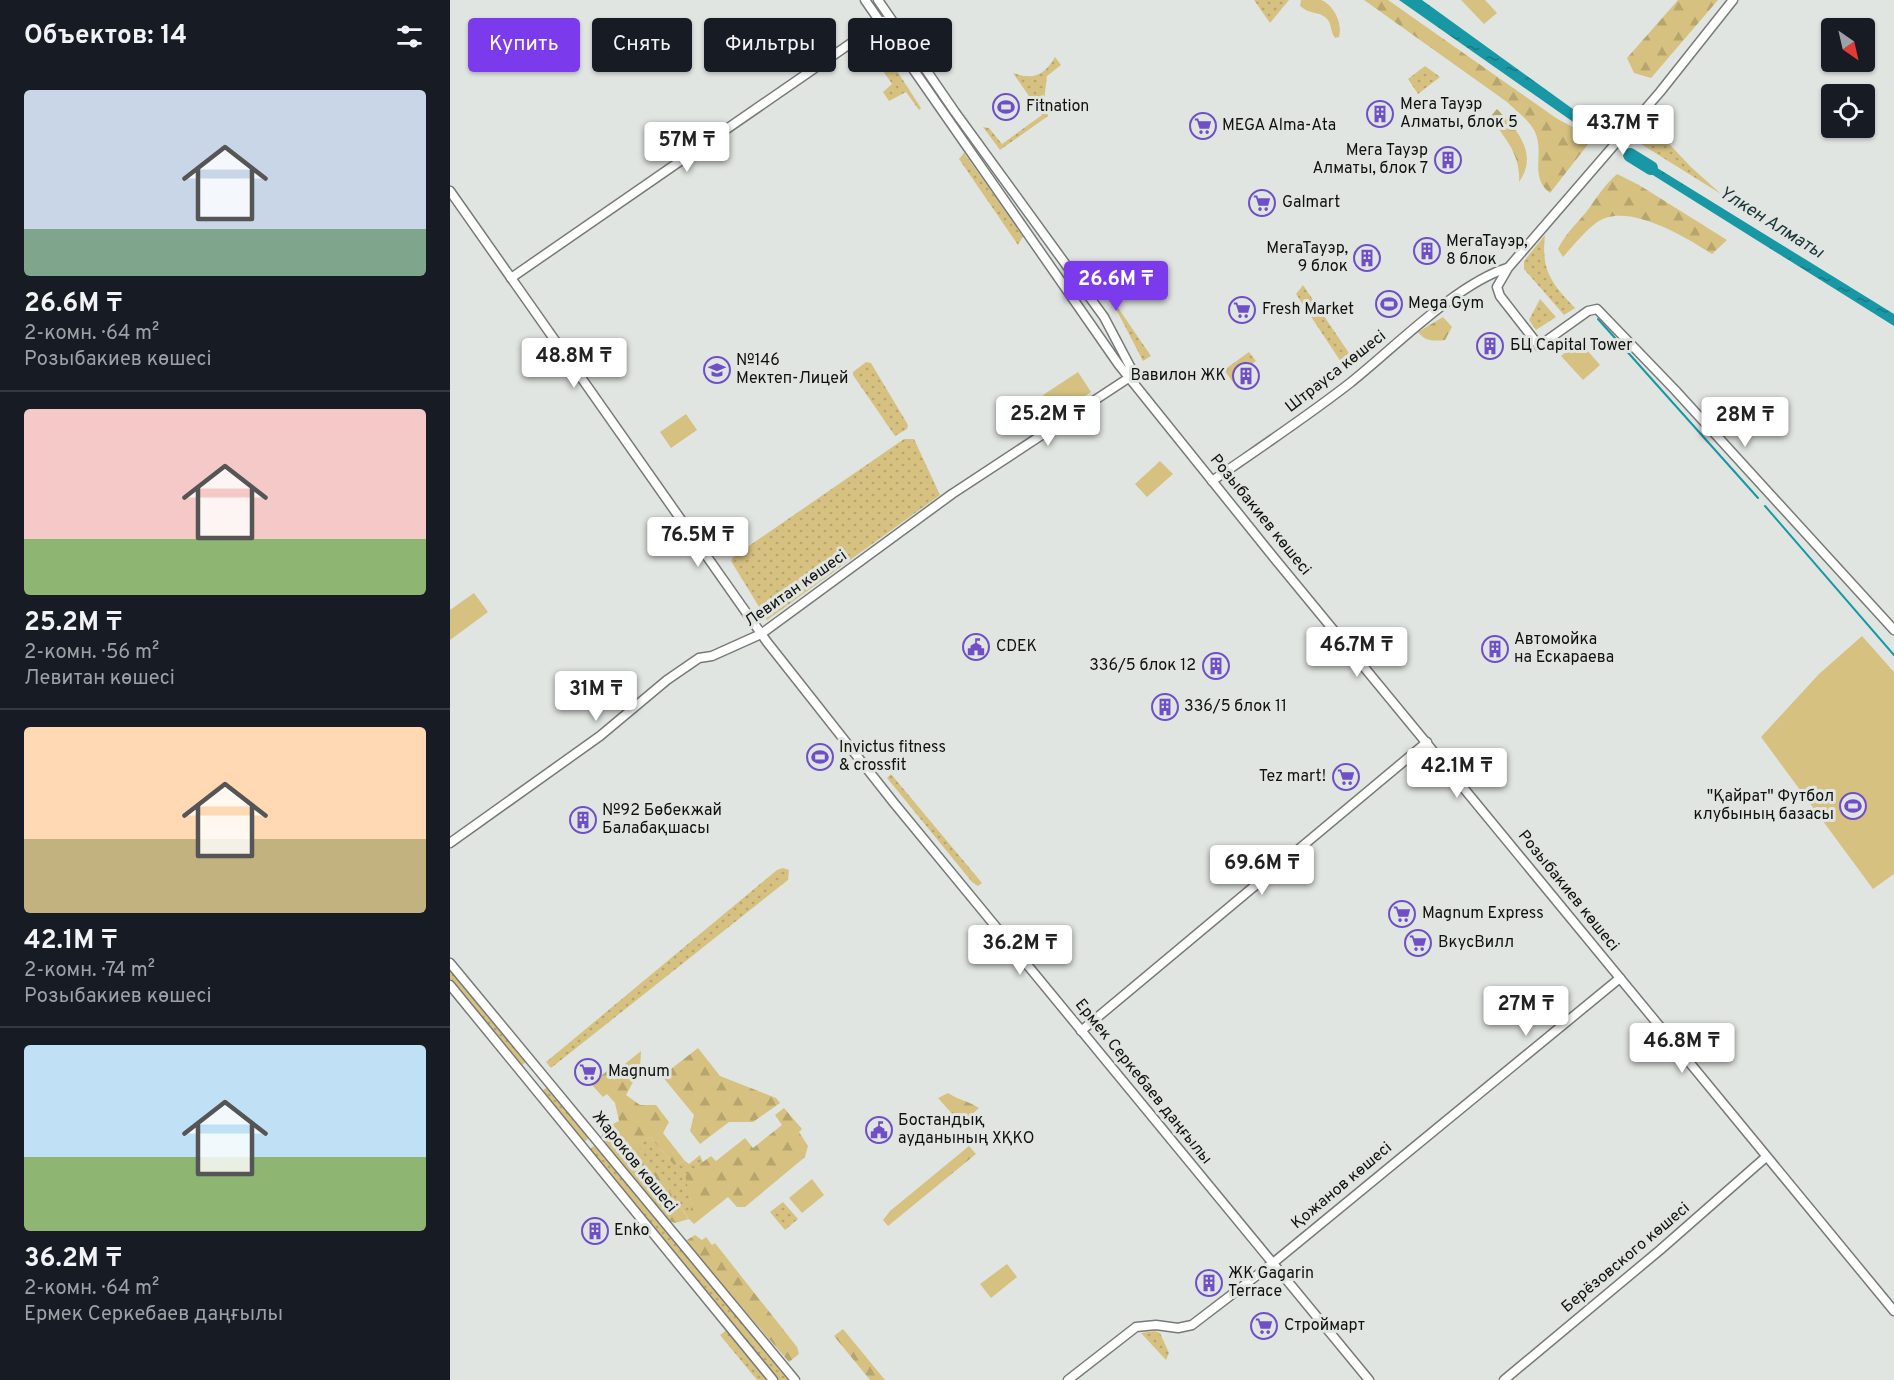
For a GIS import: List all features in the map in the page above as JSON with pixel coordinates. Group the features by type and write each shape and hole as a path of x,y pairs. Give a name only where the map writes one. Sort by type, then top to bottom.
{"street":[{"name":"Розыбакиев көшесі","path":"865,0 877,18"},
{"path":"1734,0 1508,268 1497,286 1500,296 1539,346 1584,314 1597,309 1675,390 1894,630"},
{"name":"Розыбакиев көшесі","path":"880,1 955,112 1104,317 1126,355 1133,372 1130,377"},
{"path":"511,278 848,44"},
{"name":"Розыбакиев көшесі","path":"915,72 1119,364 1212,481 1894,1311"},
{"name":"Ермек Серкебаев даңғылы","path":"450,190 761,634 1081,1031 1369,1380"},
{"name":"Штрауса көшесі","path":"1212,481 1350,383 1407,335 1487,275 1508,268"},
{"name":"Левитан көшесі","path":"450,843 600,736 630,709 699,658 712,656 761,634 952,494 1130,377"},
{"path":"1081,1031 1427,742"},
{"name":"Жароков көшесі","path":"450,963 795,1380"},
{"name":"Қожанов көшесі","path":"1068,1380 1136,1327 1156,1325 1178,1328 1192,1325 1273,1263 1620,978"},
{"name":"Жароков көшесі","path":"450,985 774,1380"},
{"path":"584,1149 596,1140"},
{"name":"Берёзовского көшесі","path":"1504,1380 1660,1250 1766,1157"}],"green space":[{"path":"1254,0 1289,0 1270,23"},
{"path":"1301,0 1326,2 1333,10 1340,26 1339,37 1335,38 1327,19 1300,6"},
{"path":"1364,0 1388,0 1556,118 1593,138 1550,193 1543,186 1538,171 1537,138 1525,119 1507,102"},
{"path":"1461,0 1485,0 1497,13 1484,24"},
{"path":"1678,0 1718,0 1651,78 1634,73 1627,58"},
{"path":"1055,57 1061,65 1047,76 1044,100 1048,116 1000,150 983,127 989,128 1002,144 1042,115 1013,73 1026,76 1037,75 1047,68"},
{"path":"1425,66 1440,77 1418,94 1408,79"},
{"path":"884,72 898,72 921,108 919,110 906,92 889,101 883,92 892,84"},
{"path":"1497,109 1512,125 1526,152 1525,172 1519,182 1515,155 1490,117"},
{"path":"1654,128 1691,167 1721,194 1641,144"},
{"path":"964,153 1023,236 1018,245 959,159"},
{"path":"1617,174 1639,185 1727,240 1712,254 1672,231 1639,218 1608,217 1596,223 1563,257 1558,249 1565,237"},
{"path":"1545,235 1546,267 1554,283 1575,308 1564,315 1524,269 1524,261"},
{"path":"1088,264 1151,356 1143,361 1118,313 1086,268"},
{"path":"1303,285 1355,362 1350,366 1343,365 1296,294"},
{"path":"1540,299 1556,317 1536,330 1529,320"},
{"path":"1443,317 1452,327 1445,340 1427,339 1418,332"},
{"path":"1579,341 1600,365 1583,380 1561,356"},
{"path":"1249,352 1256,361 1244,370 1252,380 1238,389 1224,370"},
{"path":"866,362 871,363 908,425 907,429 895,436 853,375 853,372"},
{"path":"1078,372 1091,392 1057,415 1043,395"},
{"path":"686,414 697,430 671,448 660,432"},
{"path":"904,439 914,439 940,495 767,620 731,561 733,557"},
{"path":"1160,461 1173,474 1147,497 1135,484"},
{"path":"474,593 488,612 450,640 450,610"},
{"name":"\"Қайрат\" Футбол клубының базасы","path":"1862,636 1894,672 1894,874 1873,889 1761,737 1819,674"},
{"path":"891,774 982,883 978,886 972,882 887,778"},
{"path":"783,868 789,870 788,880 551,1068 546,1062 777,870"},
{"path":"450,968 527,1061 521,1066 450,979"},
{"path":"698,1048 720,1076 776,1098 780,1103 753,1122 729,1122 700,1144 690,1131 694,1115 662,1076"},
{"path":"641,1051 640,1069 626,1095 640,1105 656,1105 669,1122 663,1133 685,1161 674,1165 650,1137 636,1143 688,1218 692,1205 685,1175 711,1156 716,1161 745,1138 753,1148 782,1125 775,1115 784,1108 802,1129 799,1132 808,1146 805,1157 745,1207 737,1207 728,1197 694,1224 689,1219 675,1223 667,1220 601,1137 607,1127 619,1121 615,1103 607,1094 603,1097 591,1084 607,1071 611,1075"},
{"path":"552,1084 592,1135 581,1145 539,1093"},
{"path":"948,1093 979,1108 961,1124 938,1098"},
{"path":"650,1137 674,1165 685,1161 689,1164 700,1155 703,1163 686,1175 692,1205 689,1219 635,1143"},
{"path":"598,1142 795,1380 773,1380 587,1152"},
{"path":"969,1146 976,1154 888,1226 883,1220 890,1211"},
{"path":"812,1179 824,1195 802,1213 789,1198"},
{"path":"783,1202 798,1219 785,1230 770,1212"},
{"path":"695,1235 702,1240 706,1237 712,1245 715,1243 797,1347 799,1354 789,1362 689,1247 687,1240"},
{"path":"1007,1264 1017,1277 991,1298 980,1284"},
{"path":"728,1329 769,1380 757,1380 720,1335"},
{"path":"843,1329 885,1380 870,1380 834,1336"},
{"path":"1155,1331 1160,1333 1169,1353 1166,1360 1141,1333"}],"water":[{"path":"1399,0 1422,0 1595,125 1598,133 1589,133"},
{"path":"1636,159 1654,166 1894,314 1894,326 1640,167"}],"waterway":[{"name":"Үлкен Алматы","path":"1583,122 1602,135"},
{"name":"Үлкен Алматы","path":"1630,155 1651,168"},
{"path":"1598,319 1758,498"},
{"path":"1765,506 1894,655"}],"place":[{"name":"Fitnation","path":"1006,107"},
{"name":"Мега Тауэр Алматы, блок 5","path":"1380,114"},
{"name":"MEGA Alma-Ata","path":"1203,126"},
{"name":"Мега Тауэр Алматы, блок 7","path":"1448,160"},
{"name":"Galmart","path":"1262,203"},
{"name":"МегаТауэр, 8 блок","path":"1427,251"},
{"name":"МегаТауэр, 9 блок","path":"1367,258"},
{"name":"Mega Gym","path":"1389,304"},
{"name":"Fresh Market","path":"1242,310"},
{"name":"БЦ Capital Tower","path":"1490,346"},
{"name":"№146 Мектеп-Лицей","path":"717,370"},
{"name":"Вавилон ЖК","path":"1246,376"},
{"name":"CDEK","path":"976,647"},
{"name":"Автомойка на Ескараева","path":"1495,649"},
{"name":"336/5 блок 12","path":"1216,666"},
{"name":"336/5 блок 11","path":"1165,707"},
{"name":"Invictus fitness & crossfit","path":"820,757"},
{"name":"Tez mart!","path":"1346,777"},
{"name":"\"Қайрат\" Футбол клубының базасы","path":"1853,806"},
{"name":"№92 Бөбекжай Балабақшасы","path":"583,820"},
{"name":"Magnum Express","path":"1402,914"},
{"name":"ВкусВилл","path":"1418,943"},
{"name":"Magnum","path":"588,1072"},
{"name":"Бостандық ауданының ХҚКО","path":"879,1130"},
{"name":"Enko","path":"595,1231"},
{"name":"ЖК Gagarin Terrace","path":"1209,1283"},
{"name":"Строймарт","path":"1264,1326"}]}
